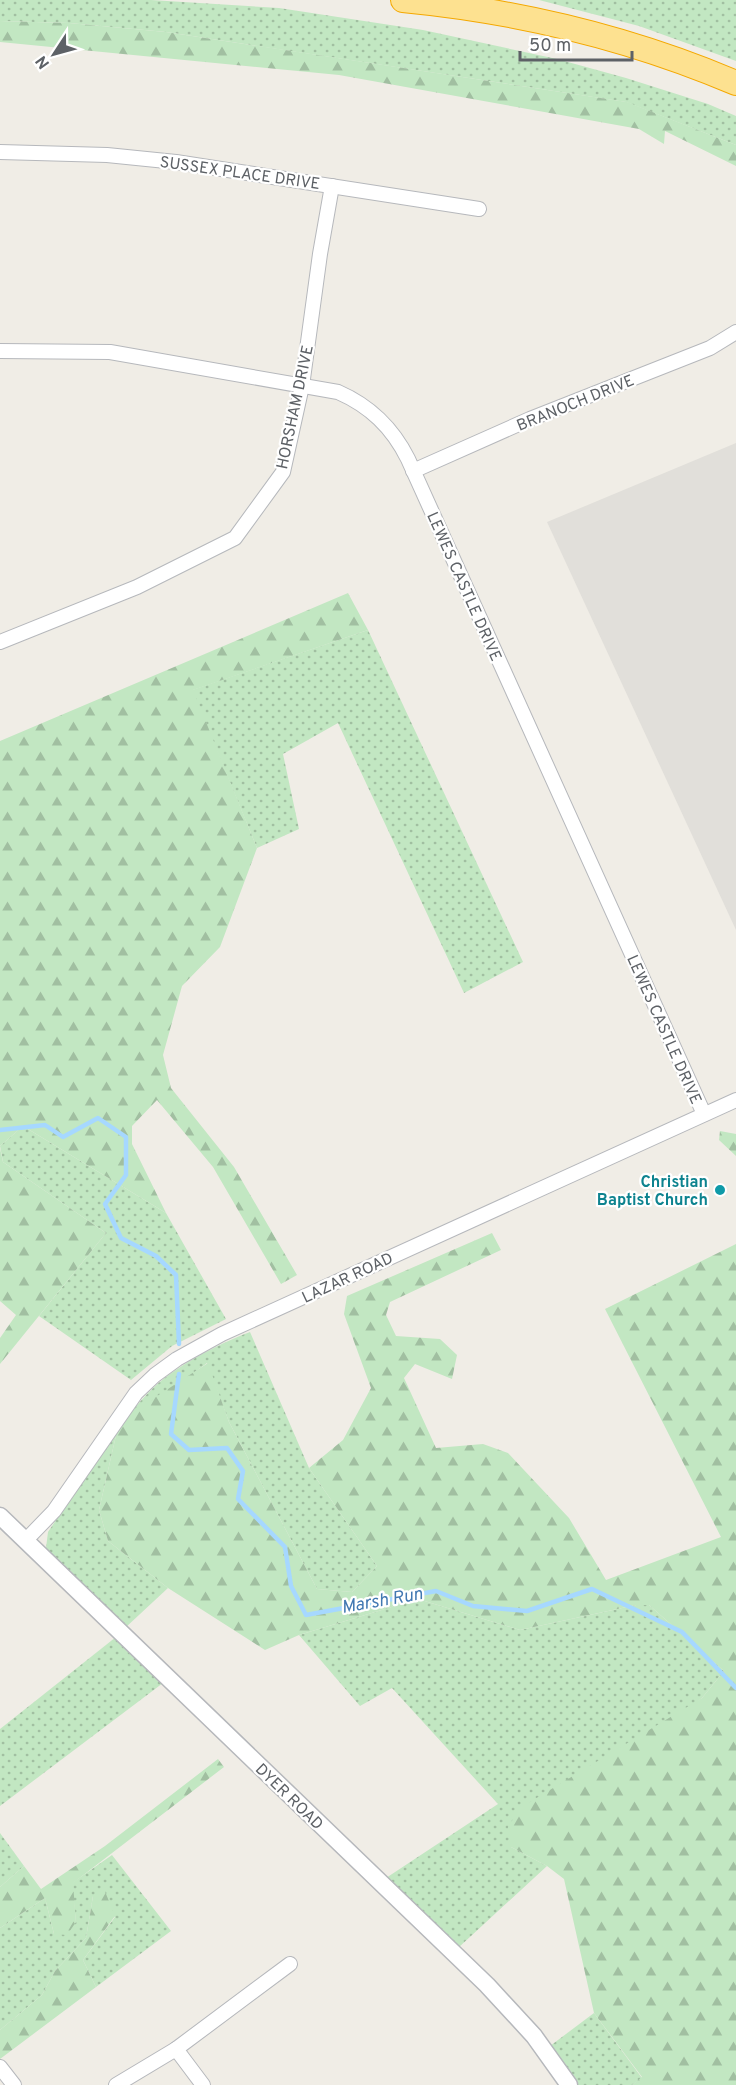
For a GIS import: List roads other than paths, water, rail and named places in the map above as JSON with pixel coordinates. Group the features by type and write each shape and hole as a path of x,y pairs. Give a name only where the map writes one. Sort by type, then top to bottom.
{"highway":[{"path":"403,0 454,5 600,35 690,63 736,83"}],"street":[{"name":"SUSSEX PLACE DRIVE","path":"0,152 107,155 153,159 479,209"},
{"name":"HORSHAM DRIVE","path":"0,642 136,587 235,538 283,472 302,386 332,186"},
{"name":"BRANOCH DRIVE","path":"413,471 530,419 710,348 736,332"},
{"name":"LEWES CASTLE DRIVE","path":"0,351 111,352 338,392 355,399 371,410 399,441 704,1114"},
{"name":"LAZAR ROAD","path":"26,1540 54,1511 136,1393 177,1359 222,1334 736,1100"},
{"name":"DYER ROAD","path":"0,1516 487,1985 534,2036 569,2085"},
{"path":"116,2085 176,2049 290,1964"},
{"path":"176,2049 203,2085"},
{"path":"0,2067 14,2085"}],"waterway":[{"name":"Marsh Run","path":"0,1130 45,1125 63,1137 98,1118 126,1137 126,1175 105,1204 121,1238 156,1256 176,1275 179,1344"},
{"name":"Marsh Run","path":"179,1374 171,1434 189,1450 227,1448 243,1471 238,1499 285,1547 291,1586 306,1615 436,1591 473,1606 527,1611 592,1589 682,1632 736,1688"}],"place":[{"name":"Christian Baptist Church","path":"720,1190"}]}
